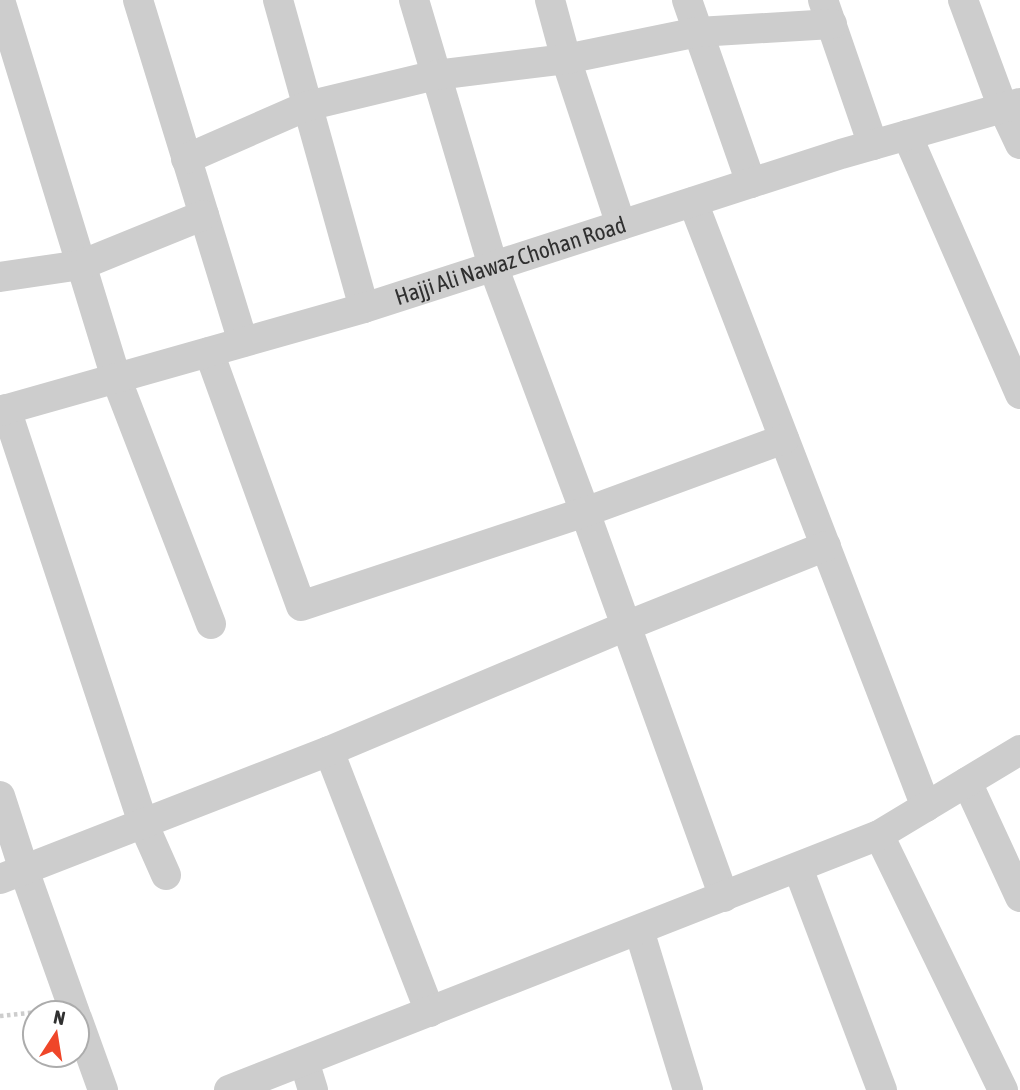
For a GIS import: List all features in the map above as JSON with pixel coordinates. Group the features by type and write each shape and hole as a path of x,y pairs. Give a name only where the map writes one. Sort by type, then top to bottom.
{"street":[{"path":"1,0 116,378 211,624"},
{"path":"138,0 243,342"},
{"path":"278,0 364,308"},
{"path":"414,0 492,266 585,512 724,897"},
{"path":"550,0 566,59 621,225"},
{"path":"687,0 751,183"},
{"path":"963,0 1011,106 1020,145"},
{"path":"186,159 307,106 436,75 566,59 698,32 828,12 873,145"},
{"name":"Hajji Ali Nawaz Chohan Road","path":"3,410 364,308 751,183 1011,106"},
{"path":"907,135 1020,394"},
{"path":"693,202 926,807"},
{"path":"0,277 81,265 204,215"},
{"path":"209,352 301,606 585,512 785,439"},
{"path":"3,410 142,823 166,875"},
{"path":"12,875 329,751 626,626 826,546"},
{"path":"229,1090 879,835 1020,750"},
{"path":"329,751 430,1012"},
{"path":"967,782 1020,897"},
{"path":"0,796 12,875 69,999"},
{"path":"879,835 1003,1090"},
{"path":"798,868 882,1090"},
{"path":"639,930 688,1090"},
{"path":"91,1057 103,1090"},
{"path":"304,1061 313,1090"}],"path":[{"path":"0,1016 21,1015"}]}
